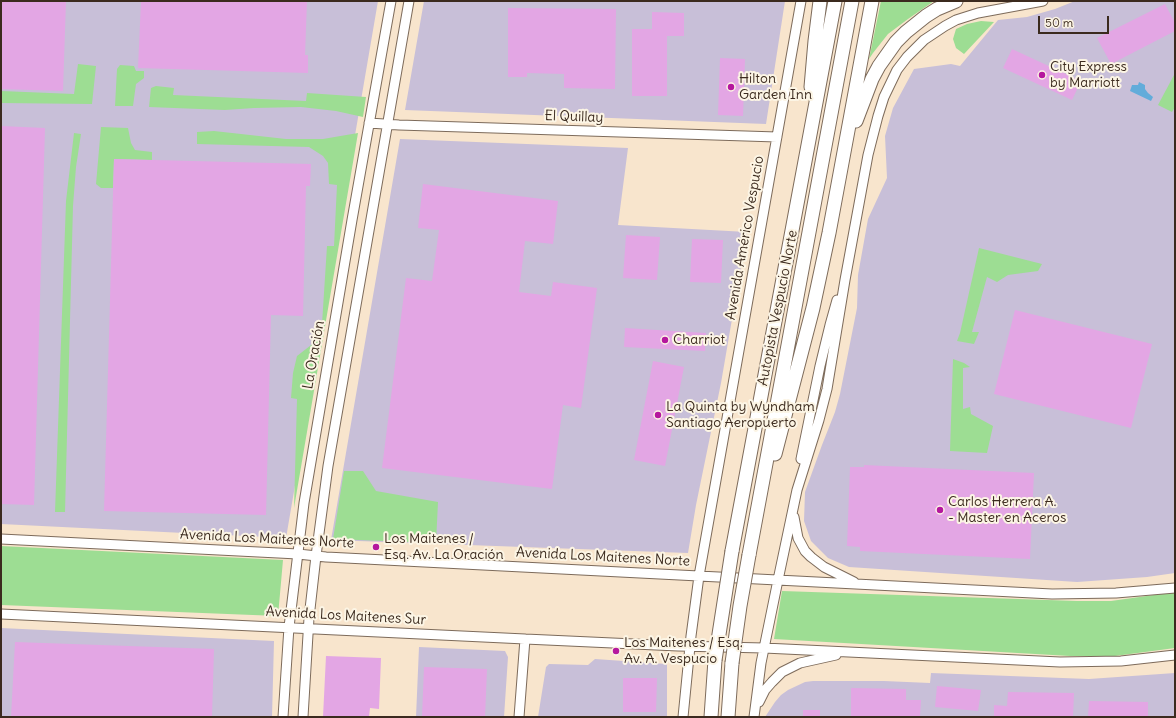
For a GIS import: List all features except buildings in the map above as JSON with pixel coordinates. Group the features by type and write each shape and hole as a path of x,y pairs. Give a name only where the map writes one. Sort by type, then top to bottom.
{"highway":[{"path":"806,157 815,41 820,1"},
{"name":"Autopista Vespucio Norte","path":"711,717 715,666 732,551 835,1"},
{"name":"Autopista Vespucio Norte","path":"728,717 732,663 740,606 852,1"},
{"path":"759,497 778,445 810,323 829,233 872,1"},
{"path":"844,155 872,79 887,54 896,42 916,24 937,10 956,1"},
{"path":"702,717 715,666"}],"street":[{"name":"La Oración","path":"283,717 289,627 304,503 391,1"},
{"path":"303,717 308,628 328,466 409,1"},
{"name":"Avenida Américo Vespucio","path":"683,717 690,646 700,576 802,1"},
{"path":"755,713 764,648 797,490 808,425 822,359 835,308 845,280 868,155 876,123 889,84 915,48 924,40 956,20 978,13 1043,1"},
{"name":"El Quillay","path":"369,123 388,125 777,137"},
{"path":"793,509 798,538 805,551 824,567 857,584"},
{"name":"Avenida Los Maitenes Norte","path":"1,539 1052,594 1116,593 1175,588"},
{"name":"Avenida Los Maitenes Sur","path":"1,614 525,639 851,652"},
{"path":"519,717 525,639"},
{"path":"755,713 765,690 782,672 800,663 851,652 1075,663 1121,661 1175,656"}],"shaded area":[{"path":"1,1 378,1 286,538 1,524"},
{"path":"424,1 785,1 766,124 405,110"},
{"path":"1075,1 1175,1 1175,573 1147,577 1077,582 849,567 828,558 811,541 804,521 805,492 835,412 840,394 857,308 858,275 868,219 887,178 885,136 893,108 914,69 951,64 960,66 998,20 1027,17 1055,9"},
{"path":"400,139 628,148 618,225 747,232 721,383 696,505 688,553 331,540"},
{"path":"1,628 274,641 272,717 1,717"},
{"path":"419,647 505,651 508,657 504,717 416,717"},
{"path":"595,659 667,664 667,717 538,717 546,667 549,664 588,665"},
{"path":"931,673 1089,679 1175,673 1175,717 765,717 781,695 805,682 884,681 930,683"}],"green space":[{"path":"881,1 934,1 888,34 869,59"},
{"path":"981,21 994,22 964,54 956,48 953,39 956,29 967,24"},
{"path":"78,64 96,66 92,104 1,103 1,91 74,94"},
{"path":"120,65 134,66 136,71 144,71 144,78 136,84 133,106 115,106 117,69"},
{"path":"1174,75 1175,107 1172,112 1158,105"},
{"path":"156,86 174,88 173,95 306,101 307,93 366,97 363,117 336,111 301,107 225,110 149,107 151,88"},
{"path":"101,127 128,128 131,143 135,150 152,152 152,160 114,159 113,188 101,188 96,184"},
{"path":"214,131 286,139 323,139 358,133 294,508 297,399 291,398 293,373 297,356 315,342 322,324 327,246 334,246 337,185 329,184 328,163 323,156 309,147 197,144 197,132"},
{"path":"74,133 81,134 76,167 73,206 65,512 55,512 66,201"},
{"path":"979,248 1042,264 1038,271 1008,275 997,282 987,277 972,332 979,332 974,344 957,341"},
{"path":"953,359 970,367 963,368 963,409 970,407 971,414 993,426 987,453 950,451"},
{"path":"344,471 363,471 376,491 438,502 436,543 333,539"},
{"path":"1,546 283,560 278,616 1,605"},
{"path":"782,591 1077,601 1111,601 1175,592 1175,648 1115,656 1070,656 774,639"}],"water":[{"path":"1139,82 1145,85 1145,89 1153,97 1151,101 1130,91 1132,85 1138,85"}],"place":[{"name":"City Express by Marriott","path":"1042,75"},
{"name":"Hilton Garden Inn","path":"731,87"},
{"name":"Charriot","path":"665,340"},
{"name":"La Quinta by Wyndham Santiago Aeropuerto","path":"658,415"},
{"name":"Carlos Herrera A. - Master en Aceros","path":"940,510"},
{"name":"Los Maitenes / Esq. Av. La Oración","path":"376,547"},
{"name":"Los Maitenes / Esq. Av. A. Vespucio","path":"616,651"}]}
